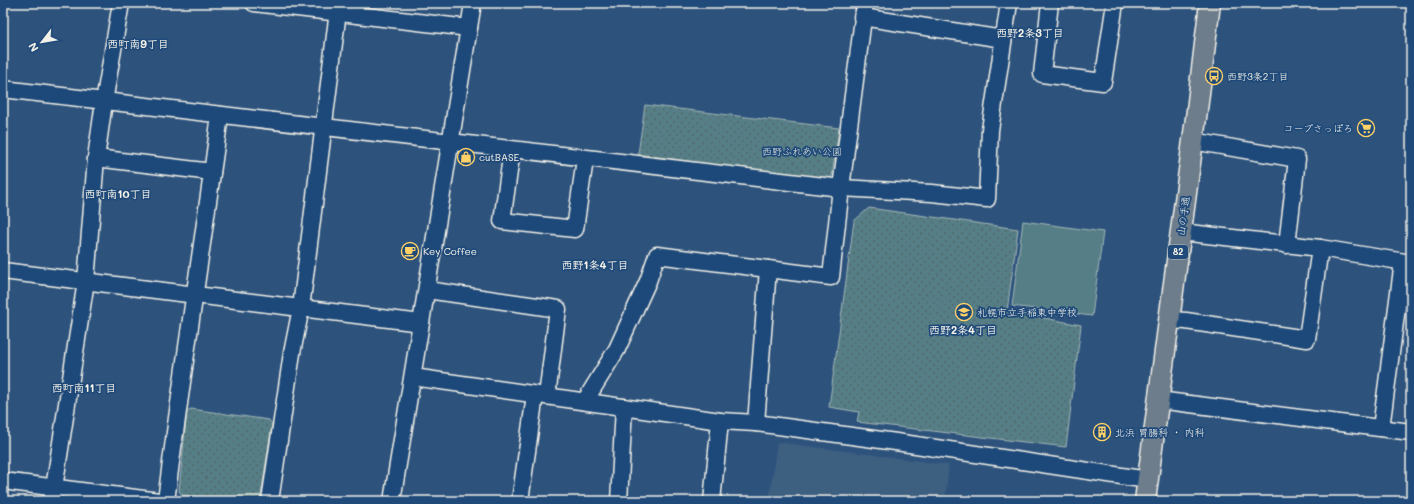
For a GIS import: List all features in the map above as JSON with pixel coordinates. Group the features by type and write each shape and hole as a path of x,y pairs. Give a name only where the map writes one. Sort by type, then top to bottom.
{"main road":[{"name":"山の手通","path":"1145,501 1210,3"}],"street":[{"path":"53,494 86,281 96,158 121,3"},
{"path":"254,3 338,8 469,28"},
{"path":"392,501 473,3"},
{"path":"3,89 841,188 932,193 987,199 990,130 1008,3"},
{"path":"1050,3 1042,74 1103,82 1115,3"},
{"path":"270,501 292,353 301,308 338,8"},
{"path":"586,402 617,349 648,281 657,255 831,277 864,10 1003,39"},
{"path":"166,501 220,115"},
{"path":"1193,142 1297,159 1287,245"},
{"path":"512,150 502,221 553,227 575,229 585,158"},
{"path":"96,158 212,172"},
{"path":"1181,232 1320,248 1407,262 1381,428"},
{"path":"1169,320 1186,321 1307,339 1320,248"},
{"path":"756,423 768,269"},
{"path":"3,271 421,323"},
{"path":"427,290 558,309 520,501"},
{"path":"412,377 720,421 756,423 896,442 1148,480"},
{"path":"1158,400 1411,432"},
{"path":"619,501 624,407"},
{"path":"712,501 720,421"},
{"path":"3,481 53,494 159,501"}],"shaded area":[{"path":"777,442 949,465 945,501 769,501"}],"green space":[{"name":"西野ふれあい公園","path":"645,105 839,128 832,176 827,181 638,154"},
{"name":"札幌市立手稲東中学校","path":"869,208 1018,229 1007,311 1081,325 1066,447 857,422 859,412 829,407 854,221"},
{"path":"1023,221 1103,232 1092,316 1012,306"},
{"path":"191,409 269,420 272,424 260,501 226,501 182,495 179,491 187,411"}],"place":[{"name":"西野3条2丁目","path":"1214,76"},
{"name":"コープさっぽろ","path":"1366,128"},
{"name":"cutBASE","path":"466,157"},
{"name":"Key Coffee","path":"410,251"},
{"name":"札幌市立手稲東中学校","path":"964,312"},
{"name":"北浜 胃腸科 ・ 内科","path":"1102,432"}],"district":[{"name":"西野2条3丁目","path":"1030,33"},
{"name":"西町南9丁目","path":"138,44"},
{"name":"西町南10丁目","path":"118,194"},
{"name":"西野1条4丁目","path":"595,265"},
{"name":"西野2条4丁目","path":"963,330"},
{"name":"西町南11丁目","path":"84,388"}]}
